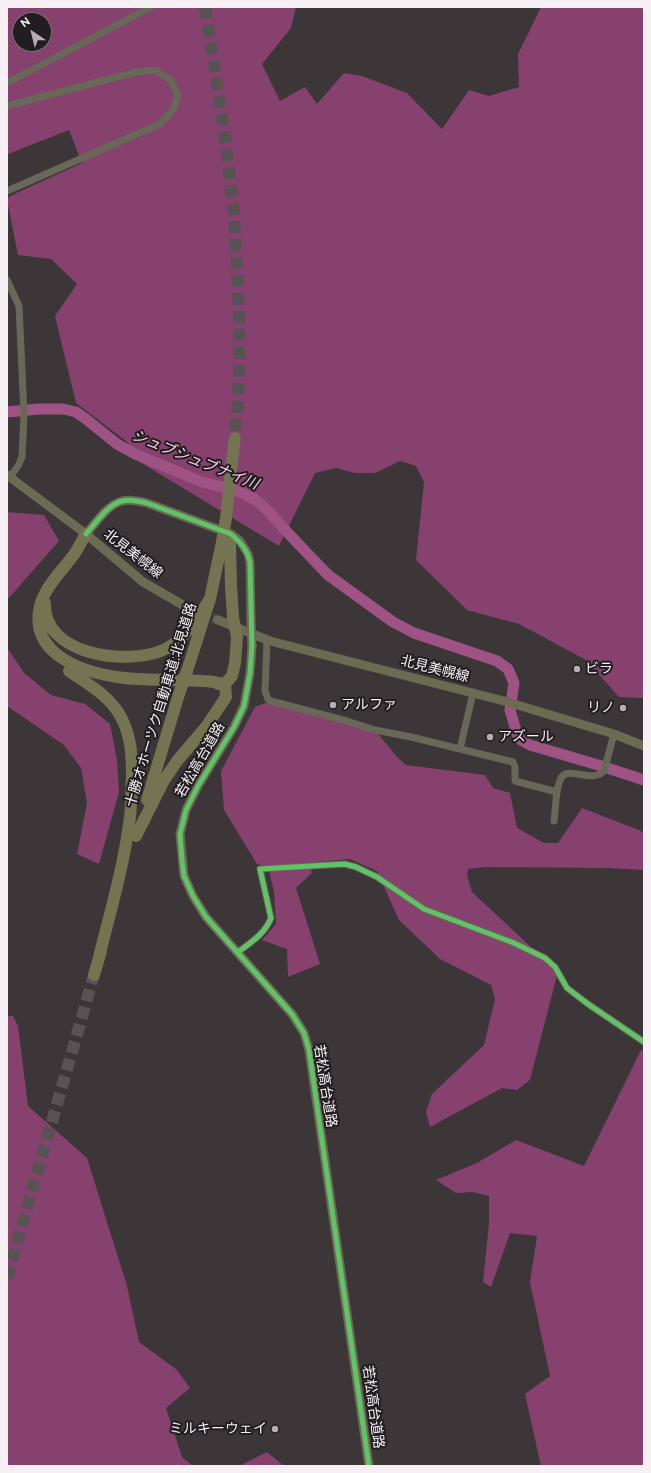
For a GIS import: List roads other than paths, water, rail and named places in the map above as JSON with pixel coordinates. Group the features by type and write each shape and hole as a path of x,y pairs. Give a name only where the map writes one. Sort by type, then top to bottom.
{"highway":[{"name":"十勝オホーツク自動車道;北見道路","path":"94,975 226,542 226,518 234,442"},
{"path":"86,534 76,552 57,577 41,604 38,615 40,629 43,639 51,650 60,658 75,666 124,678 205,681 225,684"},
{"path":"86,534 70,548 38,592 31,615 34,633 43,650 52,660 102,694 120,716 129,736 132,751 132,802 129,825 123,860 100,958"},
{"path":"136,836 163,782 177,761 206,727 226,697 225,684 232,676 235,663 236,637 226,542"},
{"path":"46,594 45,609 48,621 57,635 66,643 85,651 104,655 127,657 161,651 176,643 188,631 210,598"},
{"path":"69,671 120,683 165,686 225,684"}],"street":[{"path":"7,83 151,7"},
{"path":"7,106 136,72 155,70 171,80 178,95 173,110 160,124 7,191"},
{"path":"7,280 15,294 19,306 24,403 22,457 18,466 8,476"},
{"path":"7,295 15,294"},
{"name":"北見美幌線","path":"8,476 86,534 143,582 188,608"},
{"name":"若松高台道路","path":"86,534 109,508 122,501 135,500 147,502 231,534 244,546 250,562 252,646 250,673 244,706 234,727 198,786 186,810 180,834 184,876 192,896 206,917 292,1014 304,1033 309,1050 369,1466"},
{"name":"北見美幌線","path":"218,620 267,640 504,701 614,734 644,746"},
{"path":"267,640 265,691 268,699 271,701 375,730 411,737 513,762 516,767 515,781 557,792"},
{"path":"460,749 473,693"},
{"path":"554,821 557,792 561,777 564,774 569,773 596,776 600,775 604,771 614,734"},
{"path":"238,952 256,938 268,925 270,918 260,869 345,864 356,867 377,877 424,909 514,943 544,958 555,967 567,988 644,1042"}],"waterway":[{"name":"シュブシュブナイ川","path":"7,412 39,409 63,409 76,412 117,444 135,454 202,482 235,490 256,500 328,575 393,622 414,633 497,661 508,669 514,683 510,710 517,734 521,740 530,745 644,780"}],"tunnel":[{"path":"205,7 224,129 234,214 239,305 239,379 235,438"},
{"path":"188,608 218,620"},
{"path":"7,1278 94,975"}],"place":[{"name":"ビラ","path":"577,669"},
{"name":"アルファ","path":"333,705"},
{"name":"リノ","path":"623,708"},
{"name":"アズール","path":"490,737"},
{"name":"ミルキーウェイ","path":"275,1429"}]}
